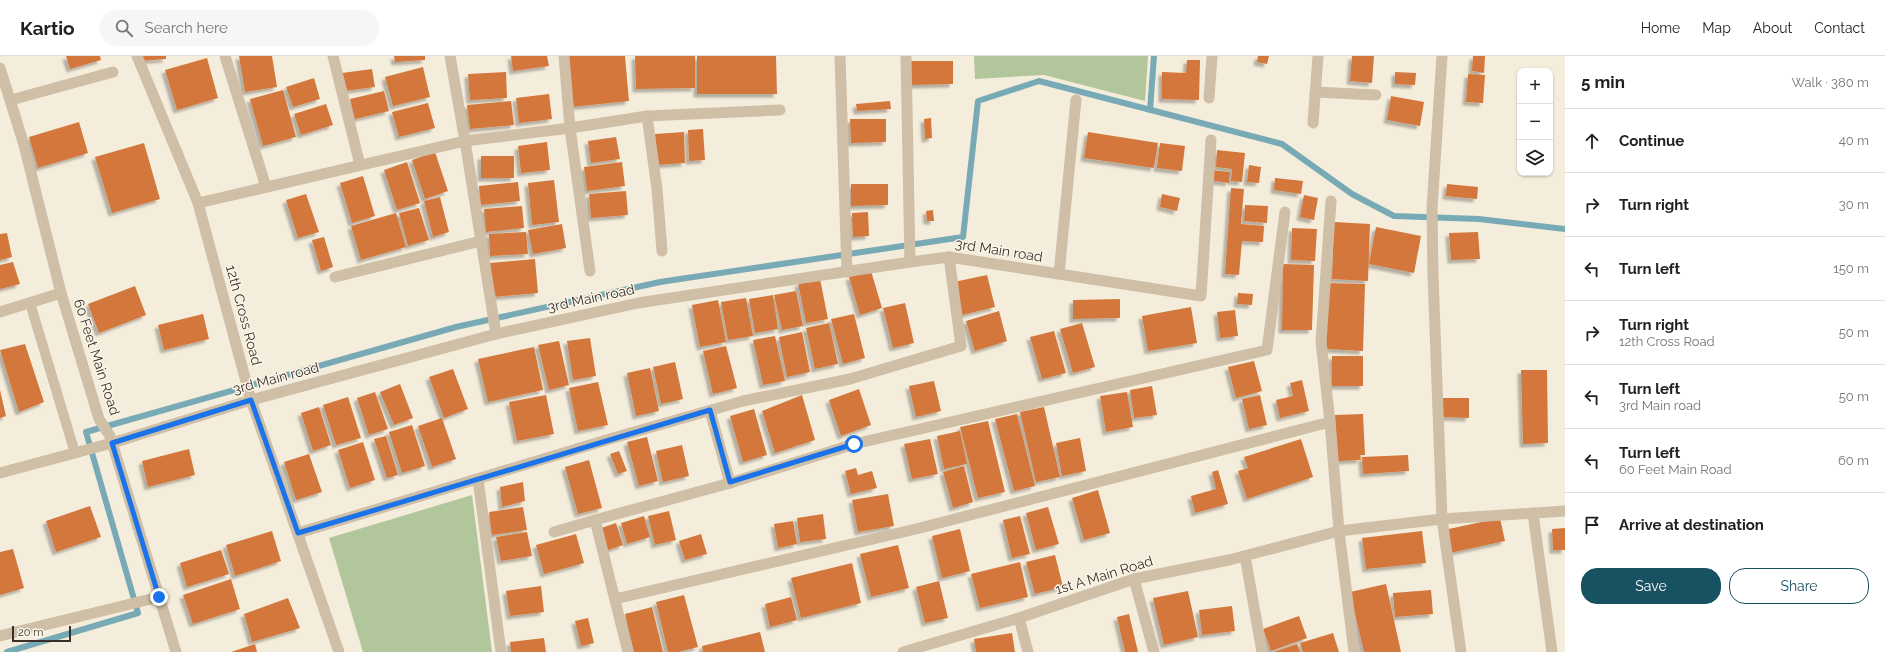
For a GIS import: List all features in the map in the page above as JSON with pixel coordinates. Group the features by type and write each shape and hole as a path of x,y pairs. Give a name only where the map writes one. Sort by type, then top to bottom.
{"street":[{"name":"12th Cross Road","path":"137,56 198,203 251,400 339,652"},
{"path":"224,56 266,187"},
{"path":"332,56 360,165"},
{"path":"450,56 466,141 496,331"},
{"path":"564,56 570,128 590,271"},
{"path":"840,56 847,272"},
{"path":"906,56 910,262"},
{"path":"1209,98 1212,56"},
{"path":"1313,123 1318,56"},
{"path":"1442,56 1432,208 1433,275 1442,519 1461,652"},
{"name":"60 Feet Main Road","path":"0,68 11,100 61,293 99,419 111,439 176,652"},
{"path":"11,100 113,72"},
{"path":"1315,92 1376,95"},
{"path":"1059,274 1076,100"},
{"path":"198,203 466,141 570,128 647,116 780,110"},
{"path":"647,116 657,189 662,251"},
{"name":"3rd Main road","path":"0,473 100,446 111,439 496,331 638,303 910,262 949,257 1201,296 1211,140"},
{"path":"1331,202 1322,342 1339,531 1354,652"},
{"path":"554,532 730,482 854,444 1268,350 1285,212"},
{"path":"334,278 482,241"},
{"path":"298,533 710,410 743,401 850,379 962,346 949,257"},
{"path":"0,312 61,293"},
{"path":"710,410 730,482"},
{"path":"615,599 920,528 1330,422"},
{"path":"478,479 501,652"},
{"name":"1st A Main Road","path":"904,652 1019,618 1134,579 1245,556 1339,531 1442,519 1565,511"},
{"path":"1533,513 1552,652"},
{"path":"595,520 628,652"},
{"path":"1245,556 1262,652"},
{"path":"1134,579 1154,652"},
{"path":"0,636 159,597"},
{"path":"1019,618 1028,652"}],"lane":[{"path":"30,303 79,452"}],"green space":[{"path":"974,56 1148,56 1145,101 1044,75 975,79"},
{"path":"472,495 492,652 363,652 329,538"}],"building":[{"path":"66,56 100,56 101,60 70,69"},
{"path":"142,56 166,56 166,59 142,61"},
{"path":"239,56 272,56 277,87 245,92"},
{"path":"394,56 425,56 425,60 395,62"},
{"path":"511,56 547,56 549,66 513,71"},
{"path":"566,56 625,56 629,101 571,107"},
{"path":"635,56 695,56 695,88 636,89"},
{"path":"697,56 776,56 777,94 697,94"},
{"path":"1258,56 1269,56 1267,64 1257,62"},
{"path":"1352,56 1374,56 1372,83 1350,81"},
{"path":"1473,56 1485,56 1484,73 1472,71"},
{"path":"207,58 218,98 177,110 165,70"},
{"path":"1187,60 1200,60 1199,100 1162,99 1162,72 1186,73"},
{"path":"910,61 953,61 953,84 910,85"},
{"path":"423,67 430,97 393,106 385,77"},
{"path":"372,69 375,87 344,91 342,73"},
{"path":"506,72 507,98 470,100 468,74"},
{"path":"1395,72 1416,73 1415,85 1395,84"},
{"path":"1468,74 1485,75 1483,103 1466,102"},
{"path":"314,78 320,99 293,107 286,87"},
{"path":"283,90 296,137 263,146 250,99"},
{"path":"384,91 389,111 355,119 350,99"},
{"path":"549,94 552,119 519,123 516,98"},
{"path":"1391,96 1424,102 1420,126 1387,120"},
{"path":"511,101 514,125 470,129 467,105"},
{"path":"890,101 891,109 857,111 856,104"},
{"path":"428,103 435,128 399,137 392,112"},
{"path":"326,104 333,125 301,135 294,114"},
{"path":"931,118 932,138 925,139 924,119"},
{"path":"850,119 886,119 886,142 851,143"},
{"path":"79,122 88,153 38,168 29,137"},
{"path":"703,129 705,160 689,161 688,130"},
{"path":"684,132 685,163 656,165 655,134"},
{"path":"1088,132 1158,143 1154,168 1084,158"},
{"path":"616,137 620,159 591,163 588,141"},
{"path":"547,142 550,170 521,173 518,146"},
{"path":"144,143 160,199 112,213 95,157"},
{"path":"1160,143 1185,146 1182,171 1157,168"},
{"path":"1217,150 1245,153 1242,182 1231,181 1232,169 1216,167"},
{"path":"435,152 448,191 425,199 412,160"},
{"path":"481,156 514,156 514,178 481,178"},
{"path":"407,162 420,203 397,210 384,170"},
{"path":"622,162 625,186 587,191 584,167"},
{"path":"1249,165 1261,167 1259,183 1247,182"},
{"path":"1210,170 1230,172 1229,183 1209,180"},
{"path":"363,176 375,216 352,223 340,183"},
{"path":"1275,178 1303,181 1301,194 1274,190"},
{"path":"554,180 559,222 532,225 528,183"},
{"path":"518,182 520,201 481,205 479,186"},
{"path":"851,184 888,184 888,205 851,206"},
{"path":"1447,184 1478,187 1477,199 1446,196"},
{"path":"1231,188 1244,189 1241,224 1264,226 1263,242 1242,241 1239,275 1225,274"},
{"path":"626,191 628,215 591,218 589,194"},
{"path":"306,194 319,232 298,238 286,200"},
{"path":"1162,194 1180,198 1177,211 1160,207"},
{"path":"1304,195 1318,198 1314,220 1300,217"},
{"path":"440,197 449,232 433,237 424,201"},
{"path":"1245,205 1268,206 1267,223 1244,221"},
{"path":"522,206 524,228 486,232 484,209"},
{"path":"419,208 429,240 408,246 399,213"},
{"path":"933,210 934,221 927,221 926,211"},
{"path":"868,212 869,236 853,237 852,213"},
{"path":"396,213 406,247 361,260 351,226"},
{"path":"1334,222 1370,224 1368,281 1332,279"},
{"path":"562,224 566,248 533,254 528,230"},
{"path":"1376,227 1421,236 1414,273 1369,264"},
{"path":"1292,228 1317,229 1315,261 1291,260"},
{"path":"526,232 528,254 490,256 489,234"},
{"path":"1478,232 1480,259 1451,260 1449,233"},
{"path":"7,233 12,257 0,260 0,234"},
{"path":"324,237 333,267 321,271 312,240"},
{"path":"535,259 538,293 493,297 490,263"},
{"path":"13,262 20,284 0,289 0,265"},
{"path":"1283,264 1314,265 1312,330 1282,330"},
{"path":"871,271 882,308 860,315 849,277"},
{"path":"987,275 995,307 962,315 954,282"},
{"path":"820,279 828,319 806,323 798,283"},
{"path":"1328,283 1365,284 1363,351 1326,349"},
{"path":"135,286 146,315 99,333 88,304"},
{"path":"796,291 803,326 782,330 774,295"},
{"path":"1238,293 1253,294 1252,305 1237,304"},
{"path":"773,295 778,329 755,333 749,299"},
{"path":"746,298 753,336 728,340 721,302"},
{"path":"1120,299 1120,318 1073,319 1073,300"},
{"path":"718,300 726,342 700,347 692,305"},
{"path":"905,303 914,343 893,348 883,308"},
{"path":"1191,307 1197,343 1148,351 1142,316"},
{"path":"1235,310 1238,336 1220,338 1217,312"},
{"path":"999,311 1007,341 975,351 966,321"},
{"path":"203,314 209,339 164,350 158,325"},
{"path":"854,314 865,358 843,364 831,319"},
{"path":"829,323 838,364 815,369 806,328"},
{"path":"1082,323 1095,367 1073,373 1060,329"},
{"path":"1054,331 1066,373 1042,379 1030,337"},
{"path":"802,332 810,372 787,377 779,337"},
{"path":"775,336 785,381 763,385 753,340"},
{"path":"590,338 596,376 573,380 567,341"},
{"path":"559,341 569,385 549,390 538,345"},
{"path":"25,344 44,402 19,412 0,350"},
{"path":"726,346 737,388 713,394 703,351"},
{"path":"534,347 543,390 488,402 478,359"},
{"path":"1332,356 1363,356 1363,386 1332,386"},
{"path":"1254,361 1262,391 1236,398 1228,367"},
{"path":"675,362 683,399 661,404 653,367"},
{"path":"650,368 659,411 636,416 627,373"},
{"path":"453,369 468,409 444,418 429,377"},
{"path":"1521,370 1547,370 1548,443 1523,444"},
{"path":"1302,380 1309,411 1280,418 1276,400 1293,396 1290,383"},
{"path":"934,381 941,411 916,417 909,386"},
{"path":"598,382 608,425 578,431 569,388"},
{"path":"400,384 413,418 394,425 380,392"},
{"path":"1152,386 1157,415 1134,418 1130,390"},
{"path":"859,389 871,425 841,436 829,400"},
{"path":"0,390 6,416 0,418"},
{"path":"375,392 388,429 369,435 357,398"},
{"path":"1127,392 1133,427 1106,432 1100,396"},
{"path":"546,395 554,434 517,441 509,402"},
{"path":"802,395 815,440 775,453 762,411"},
{"path":"1260,395 1267,425 1249,429 1242,399"},
{"path":"348,397 361,438 336,445 323,405"},
{"path":"1442,398 1469,398 1469,418 1443,417"},
{"path":"319,407 331,445 313,451 301,413"},
{"path":"1044,407 1060,477 1036,482 1020,412"},
{"path":"754,409 767,455 743,462 730,416"},
{"path":"1017,414 1035,486 1014,491 995,419"},
{"path":"1363,414 1365,455 1360,455 1361,460 1338,461 1335,415"},
{"path":"442,418 456,459 432,467 418,426"},
{"path":"988,421 1005,492 978,498 960,427"},
{"path":"412,425 425,466 402,473 389,432"},
{"path":"960,431 967,464 944,469 937,436"},
{"path":"386,436 398,475 387,478 374,439"},
{"path":"647,437 658,481 639,486 627,442"},
{"path":"1080,438 1086,471 1062,476 1056,443"},
{"path":"930,439 938,474 912,479 904,444"},
{"path":"1301,439 1313,477 1247,499 1238,471 1248,468 1244,457"},
{"path":"363,442 375,480 350,488 338,450"},
{"path":"682,445 689,476 663,482 656,451"},
{"path":"189,449 195,475 148,487 142,461"},
{"path":"619,451 627,471 618,474 610,454"},
{"path":"309,454 322,492 296,500 284,462"},
{"path":"1408,455 1409,471 1363,474 1362,457"},
{"path":"589,460 602,508 578,514 565,467"},
{"path":"964,466 973,502 953,508 943,472"},
{"path":"856,468 858,475 872,471 877,488 851,494 845,471"},
{"path":"1218,470 1228,504 1195,513 1191,496 1216,489 1212,472"},
{"path":"523,482 525,501 502,507 500,487"},
{"path":"1098,490 1110,533 1084,540 1072,498"},
{"path":"888,494 894,526 858,532 852,500"},
{"path":"90,506 101,537 56,552 46,521"},
{"path":"523,507 527,530 492,535 489,512"},
{"path":"1048,507 1059,544 1036,550 1026,513"},
{"path":"669,511 676,540 655,545 648,516"},
{"path":"823,514 826,539 800,542 797,518"},
{"path":"644,516 650,537 627,544 621,523"},
{"path":"1020,516 1030,554 1012,558 1003,520"},
{"path":"1500,518 1505,541 1450,553 1444,530"},
{"path":"793,521 797,544 778,548 774,524"},
{"path":"616,523 623,545 605,551 598,529"},
{"path":"1565,528 1565,550 1553,550 1552,529"},
{"path":"960,529 970,571 942,578 932,536"},
{"path":"272,531 281,561 235,576 226,545"},
{"path":"1422,531 1426,563 1366,569 1362,538"},
{"path":"527,532 532,556 501,561 496,537"},
{"path":"576,534 584,563 544,574 536,545"},
{"path":"701,534 707,554 685,560 679,541"},
{"path":"898,545 909,588 871,597 860,554"},
{"path":"13,549 24,588 0,595 0,552"},
{"path":"221,550 229,574 187,587 180,563"},
{"path":"1055,555 1063,587 1035,594 1026,562"},
{"path":"1020,562 1028,597 980,608 971,574"},
{"path":"852,563 861,603 801,618 791,578"},
{"path":"231,579 240,609 193,624 183,595"},
{"path":"939,581 948,618 925,623 916,587"},
{"path":"1386,584 1401,652 1364,652 1350,592"},
{"path":"541,586 544,612 510,616 506,591"},
{"path":"1431,590 1433,614 1395,617 1393,593"},
{"path":"1188,591 1198,637 1164,645 1153,598"},
{"path":"684,595 698,647 678,652 668,652 656,602"},
{"path":"791,597 797,620 770,627 765,604"},
{"path":"288,598 300,628 252,642 244,614"},
{"path":"1232,606 1235,631 1202,635 1199,610"},
{"path":"652,607 663,652 634,652 625,614"},
{"path":"1129,614 1138,652 1125,652 1117,617"},
{"path":"1299,616 1307,638 1271,651 1263,629"},
{"path":"588,618 594,643 581,646 575,621"},
{"path":"760,632 765,652 703,652 702,646"},
{"path":"1012,633 1015,652 976,652 974,639"},
{"path":"1333,633 1339,652 1303,652 1300,643"},
{"path":"544,638 546,652 511,652 510,642"},
{"path":"255,644 257,652 231,652"},
{"path":"1297,644 1300,652 1273,652"}],"waterway":[{"path":"1150,110 1154,56"},
{"path":"7,652 138,613 86,432 456,327 660,282 963,237 978,101 1039,81 1282,144 1352,194 1394,216 1479,219 1565,229"}],"route":[{"path":"159,597 112,443 251,400 298,533 710,410 730,482 854,444"}]}
